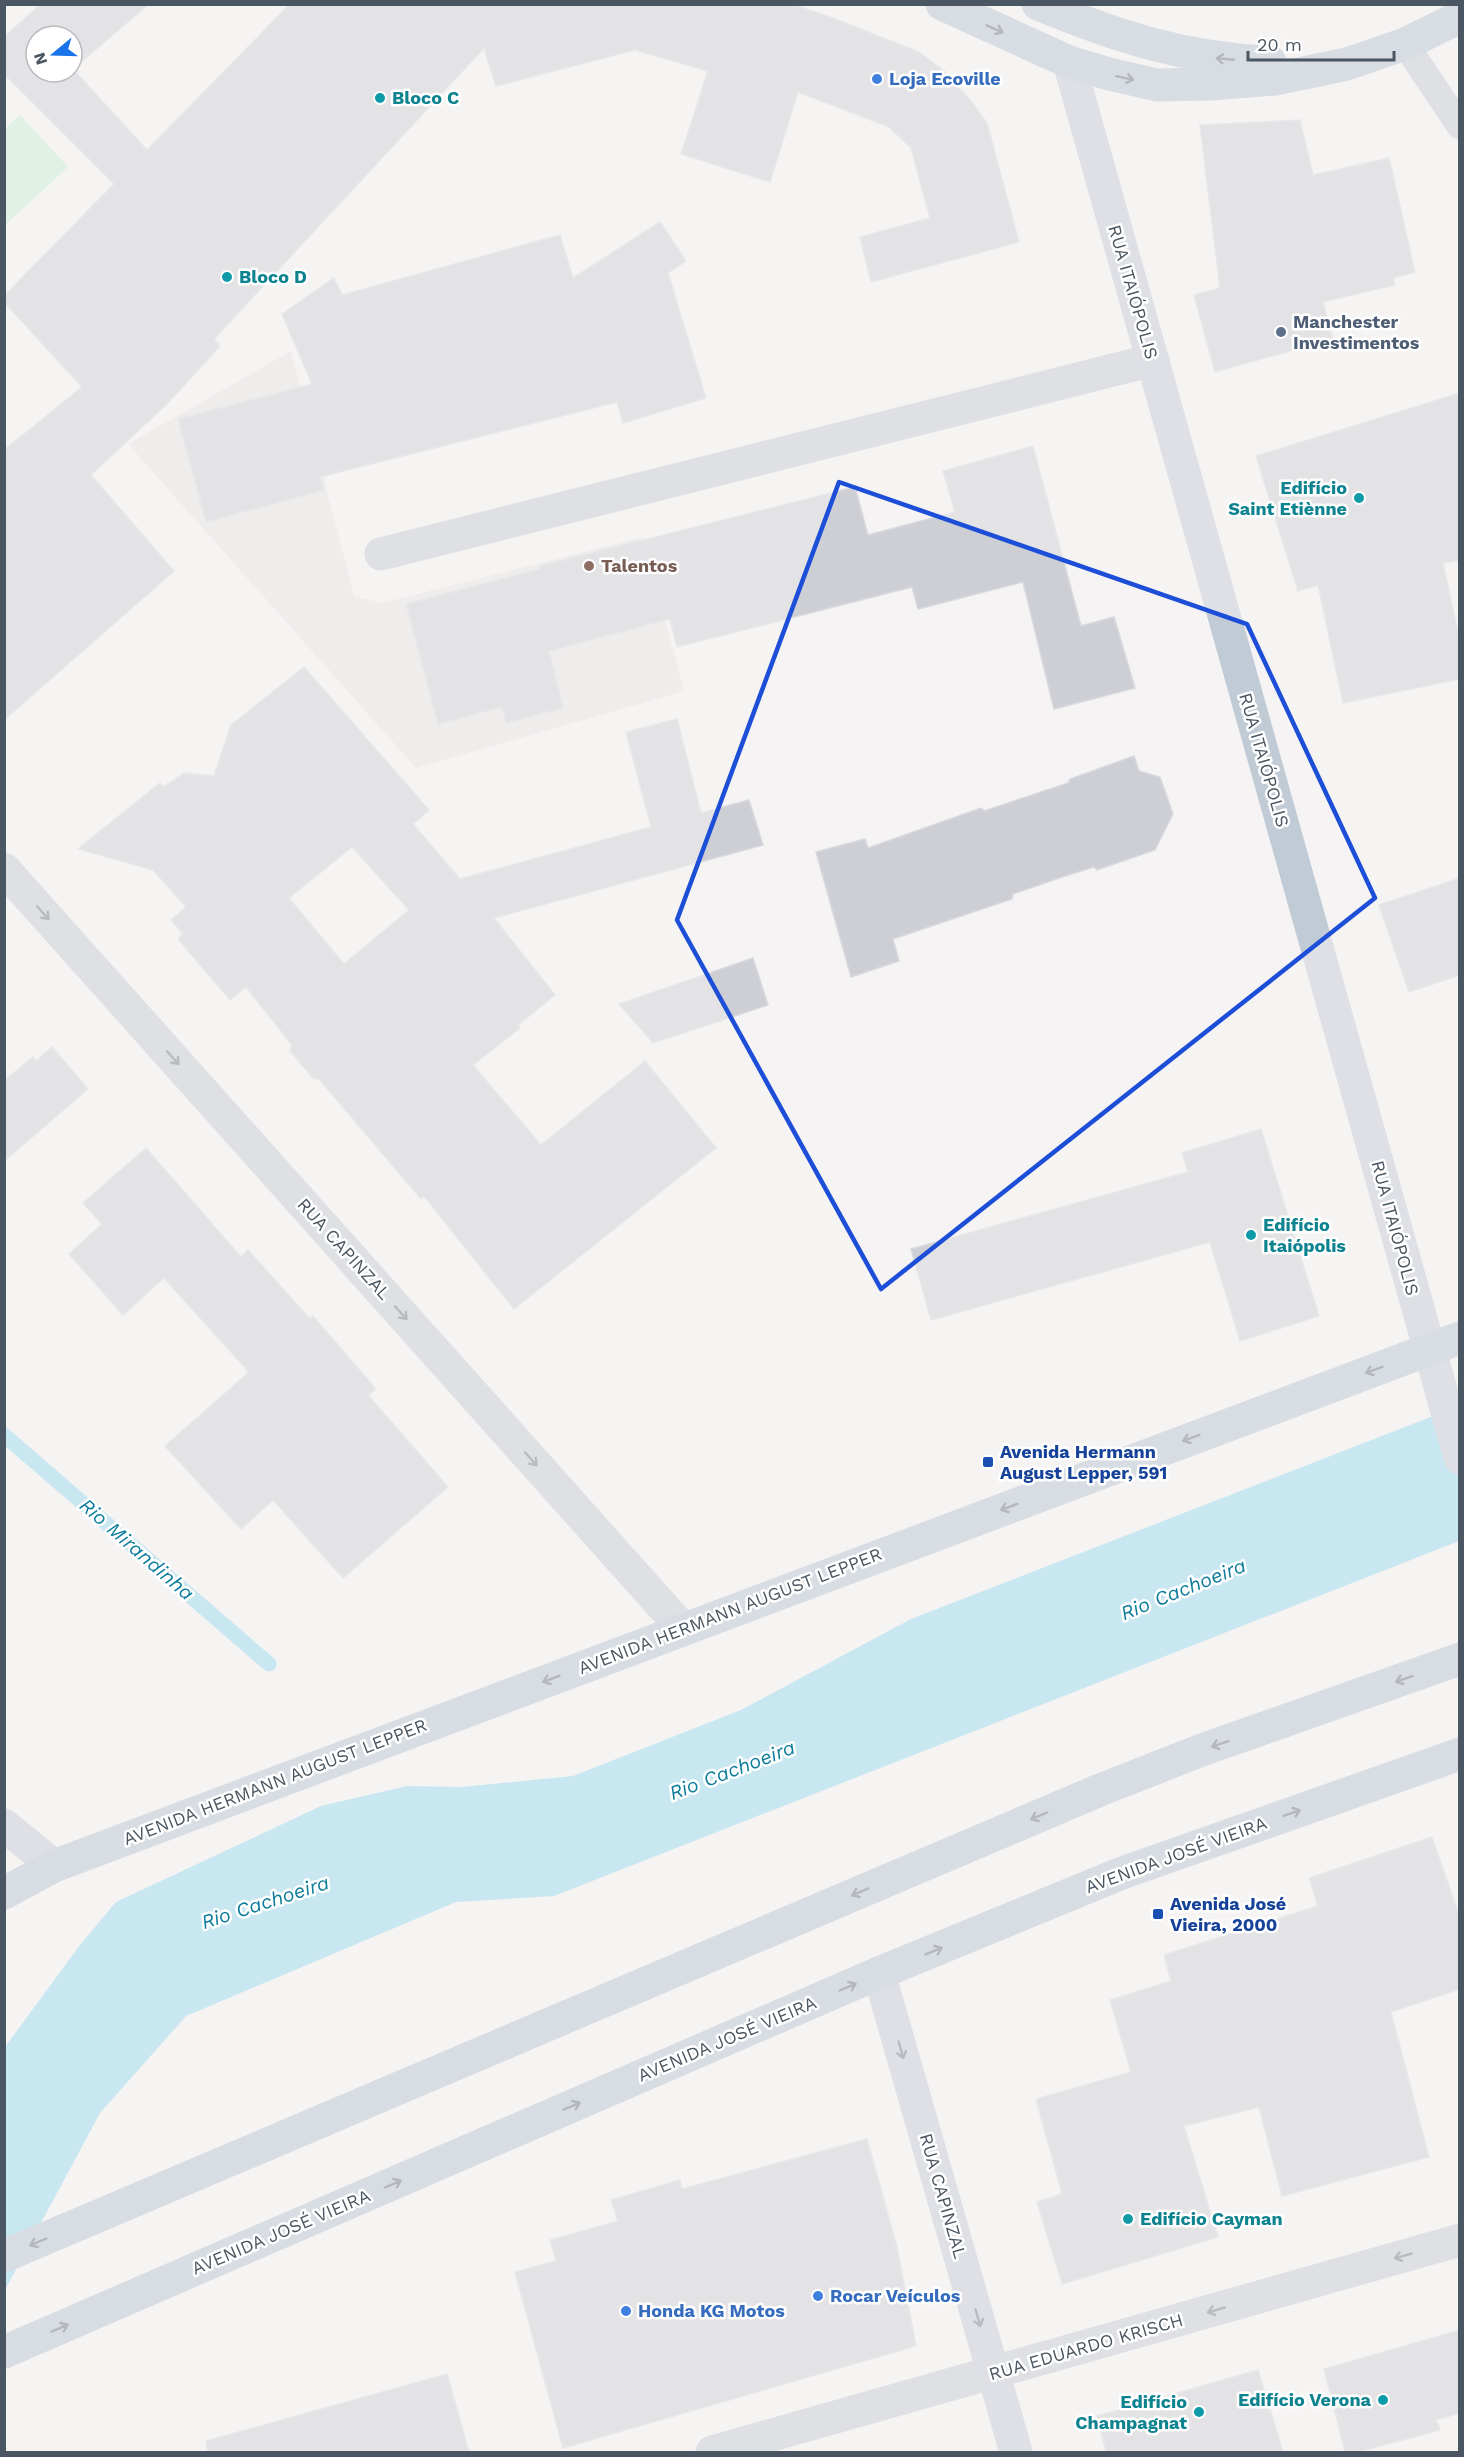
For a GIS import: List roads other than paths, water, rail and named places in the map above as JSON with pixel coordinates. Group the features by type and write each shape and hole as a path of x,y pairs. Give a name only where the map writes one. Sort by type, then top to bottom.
{"main road":[{"path":"942,4 1069,62 1156,85 1275,79 1347,64 1405,44 1460,17"},
{"path":"1026,4 1069,62"},
{"path":"1038,4 1094,28 1174,51 1220,60 1347,64"},
{"name":"RUA ITAIÓPOLIS","path":"1069,62 1460,1458"},
{"name":"AVENIDA HERMANN AUGUST LEPPER","path":"4,1893 54,1866 1460,1338"},
{"path":"4,2256 1100,1790 1199,1751 1460,1659"},
{"name":"AVENIDA JOSÉ VIEIRA","path":"5,2352 879,1973 1122,1873 1460,1754"},
{"path":"4,1825 54,1866"},
{"name":"RUA CAPINZAL","path":"879,1973 1016,2452"}],"street":[{"path":"381,554 1153,360"},
{"name":"RUA CAPINZAL","path":"4,869 683,1629"},
{"name":"RUA EDUARDO KRISCH","path":"711,2452 1460,2240"}],"lane":[{"path":"1405,44 1460,126"}],"water":[{"name":"Rio Cachoeira","path":"1459,1406 1459,1541 554,1896 456,1902 186,2016 100,2113 5,2290 5,2047 80,1945 116,1902 321,1806 407,1786 462,1787 573,1776 741,1710 911,1619"}],"waterway":[{"name":"Rio Mirandinha","path":"4,1435 269,1664"}],"place":[{"name":"Loja Ecoville","path":"877,79"},
{"name":"Bloco C","path":"380,98"},
{"name":"Bloco D","path":"227,277"},
{"name":"Manchester Investimentos","path":"1281,332"},
{"name":"Edifício Saint Etiènne","path":"1359,498"},
{"name":"Talentos","path":"589,566"},
{"name":"Edifício Itaiópolis","path":"1251,1235"},
{"name":"Avenida Hermann August Lepper, 591","path":"988,1462"},
{"name":"Avenida José Vieira, 2000","path":"1158,1914"},
{"name":"Edifício Cayman","path":"1128,2219"},
{"name":"Rocar Veículos","path":"818,2296"},
{"name":"Honda KG Motos","path":"626,2311"},
{"name":"Edifício Verona","path":"1383,2400"},
{"name":"Edifício Champagnat","path":"1199,2412"}]}
